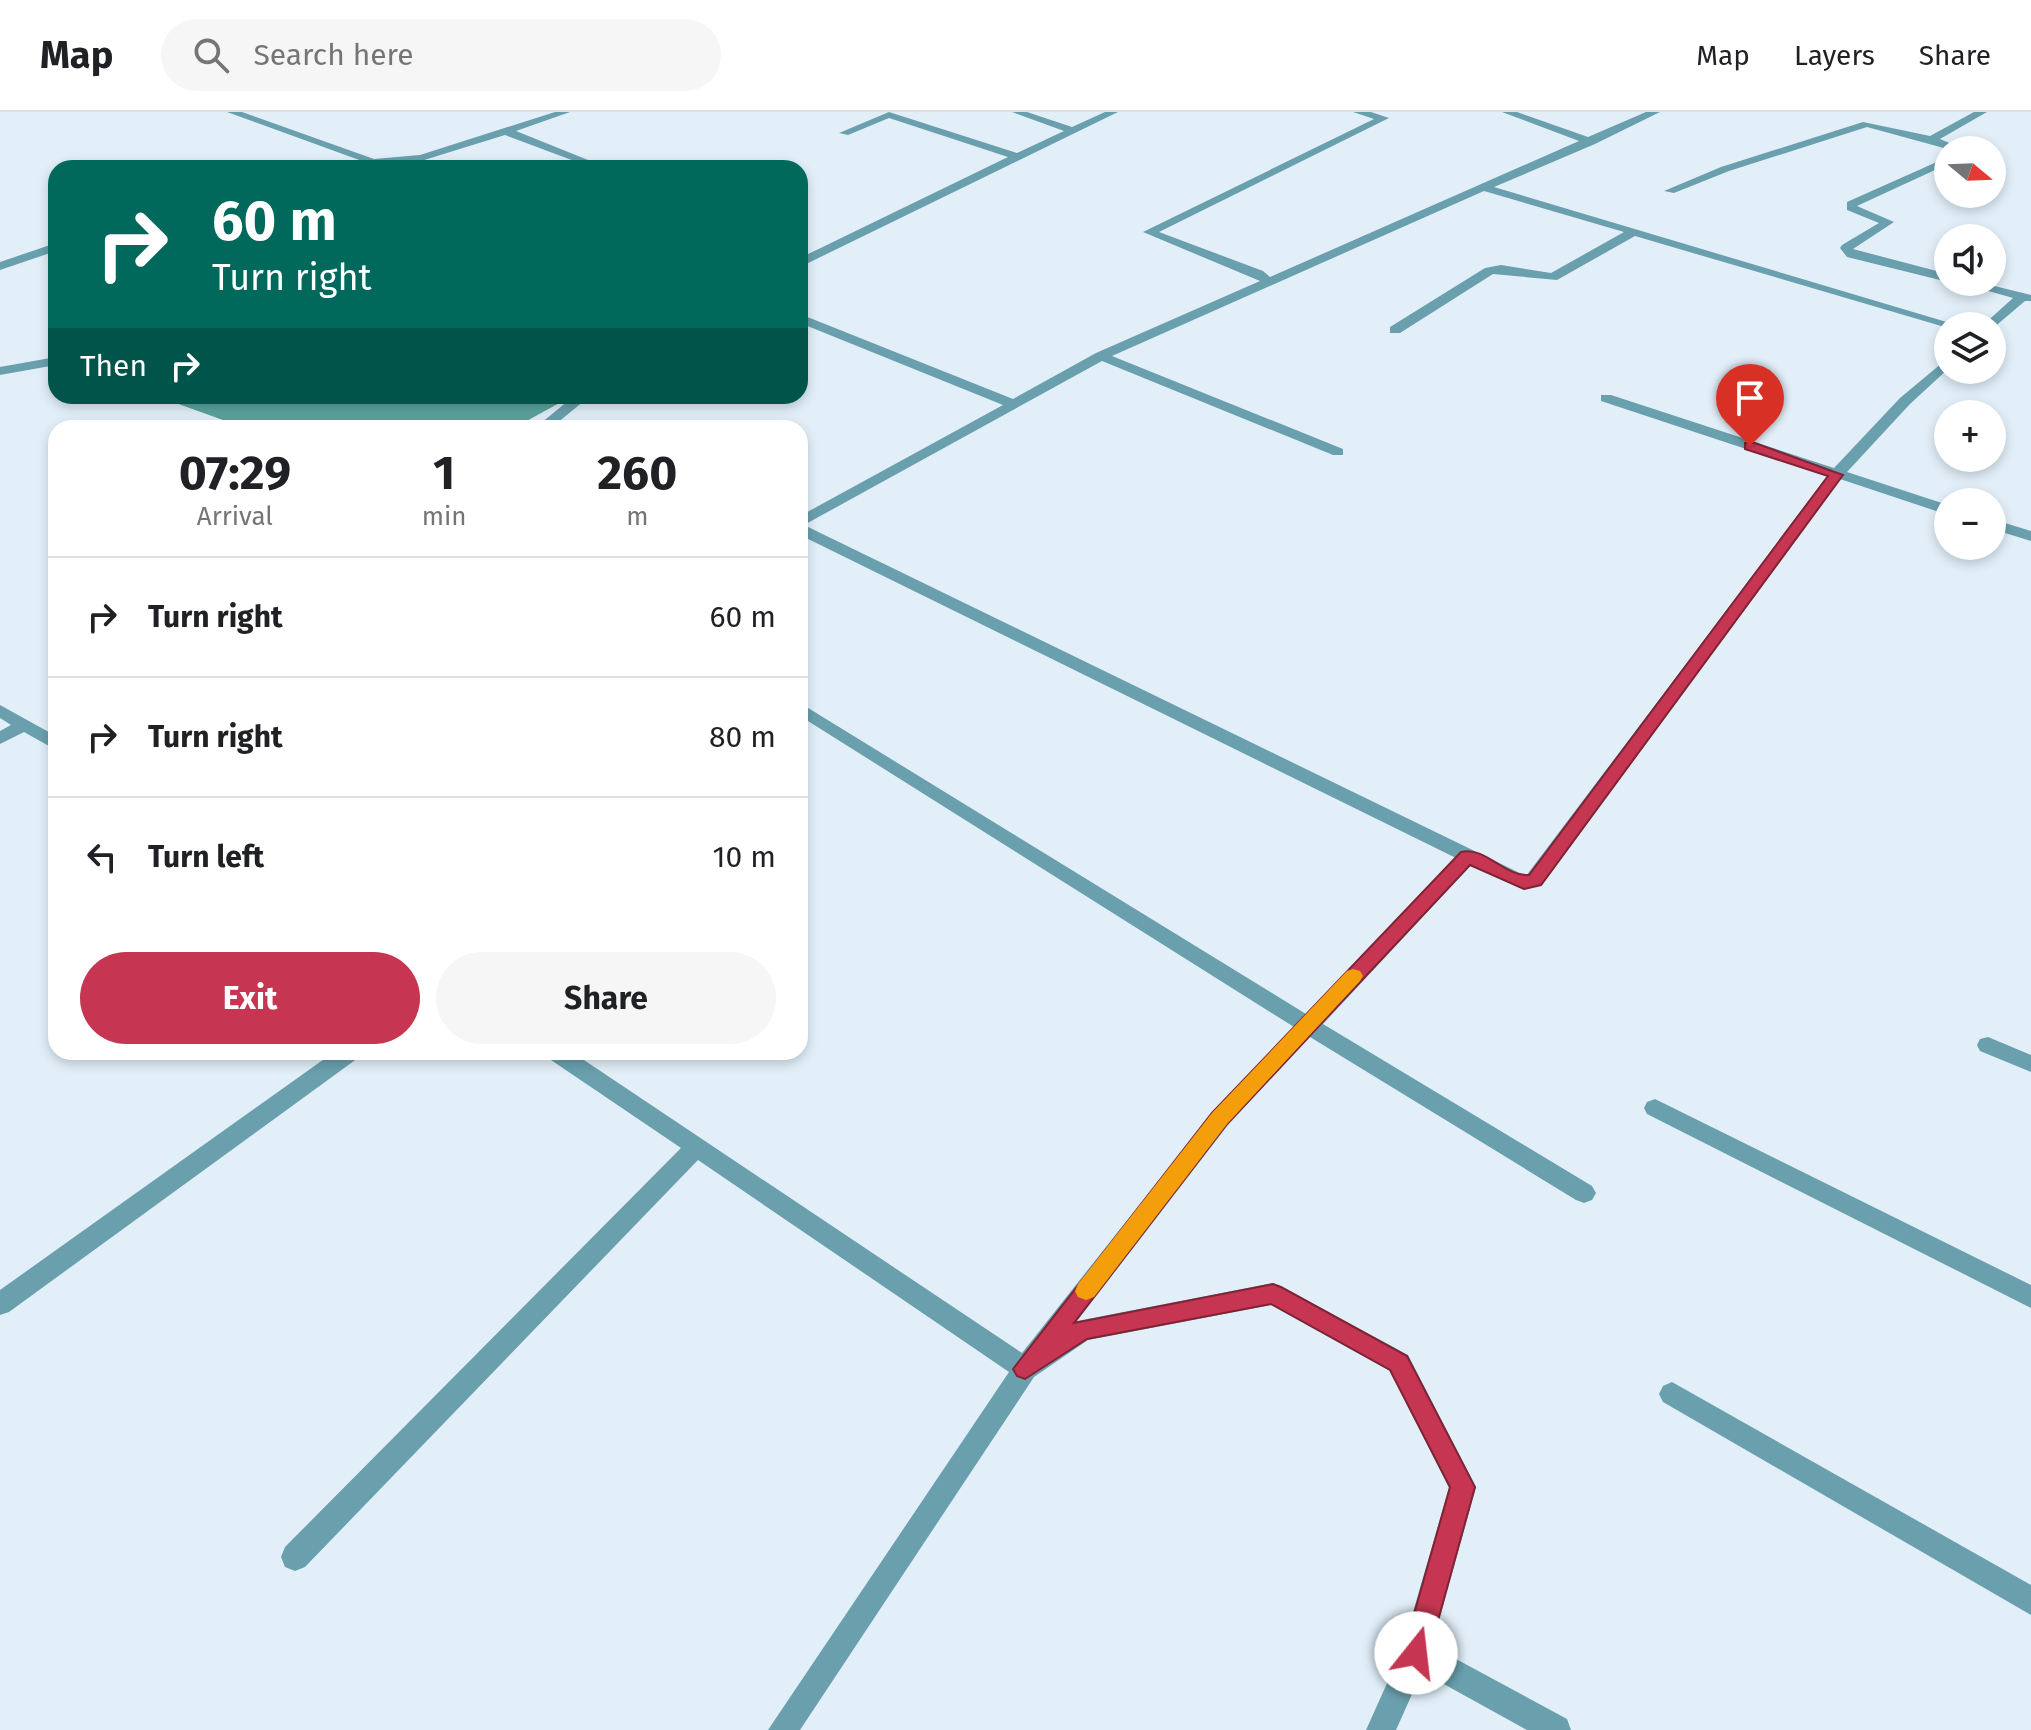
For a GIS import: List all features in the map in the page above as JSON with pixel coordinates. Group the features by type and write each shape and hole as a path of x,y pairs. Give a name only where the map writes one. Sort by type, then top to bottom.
{"street":[{"path":"232,112 367,160"},
{"path":"397,160 421,158 565,112"},
{"path":"1017,112 1072,130"},
{"path":"808,259 924,205 1015,156 1113,112"},
{"path":"1270,283 1259,274 1149,232 1384,118 1358,112"},
{"path":"1507,112 1591,142"},
{"path":"808,518 1101,356 1655,112"},
{"path":"1931,139 1982,112"},
{"path":"844,133 889,115 1015,156"},
{"path":"1670,191 1725,169 1867,124 1934,140"},
{"path":"508,132 582,160"},
{"path":"1934,166 1851,204 1851,208 1888,222 1846,251 1934,274"},
{"path":"1485,188 1934,320"},
{"path":"1395,330 1489,271 1501,269 1553,277 1633,232"},
{"path":"0,266 48,250"},
{"path":"2006,293 2027,298"},
{"path":"2006,313 2027,298"},
{"path":"808,321 1016,405"},
{"path":"1101,356 1338,452"},
{"path":"0,371 48,362"},
{"path":"808,533 1524,883 1535,880 1836,475 1934,375"},
{"path":"1606,398 1934,506"},
{"path":"552,420 573,404"},
{"path":"2006,528 2031,536"},
{"path":"0,710 48,739"},
{"path":"808,713 1307,1025 1584,1193"},
{"path":"0,738 24,725"},
{"path":"783,1730 1025,1369 1220,1119 1468,857"},
{"path":"1988,1045 2031,1064"},
{"path":"0,1304 339,1060"},
{"path":"568,1060 1025,1369"},
{"path":"1655,1108 2031,1297"},
{"path":"295,1557 697,1146"},
{"path":"1025,1369 1082,1330 1273,1294 1399,1363 1463,1487 1416,1653 1381,1730"},
{"path":"1672,1394 2031,1601"},
{"path":"1416,1653 1556,1730"}],"shaded area":[{"path":"179,404 558,404 528,420 223,420"}],"slow traffic":[{"path":"1086,1291 1220,1119 1353,976"}],"route":[{"path":"1416,1653 1463,1487 1399,1363 1273,1294 1082,1330 1025,1369 1220,1119 1468,857 1524,883 1535,880 1836,475 1750,446"}]}
